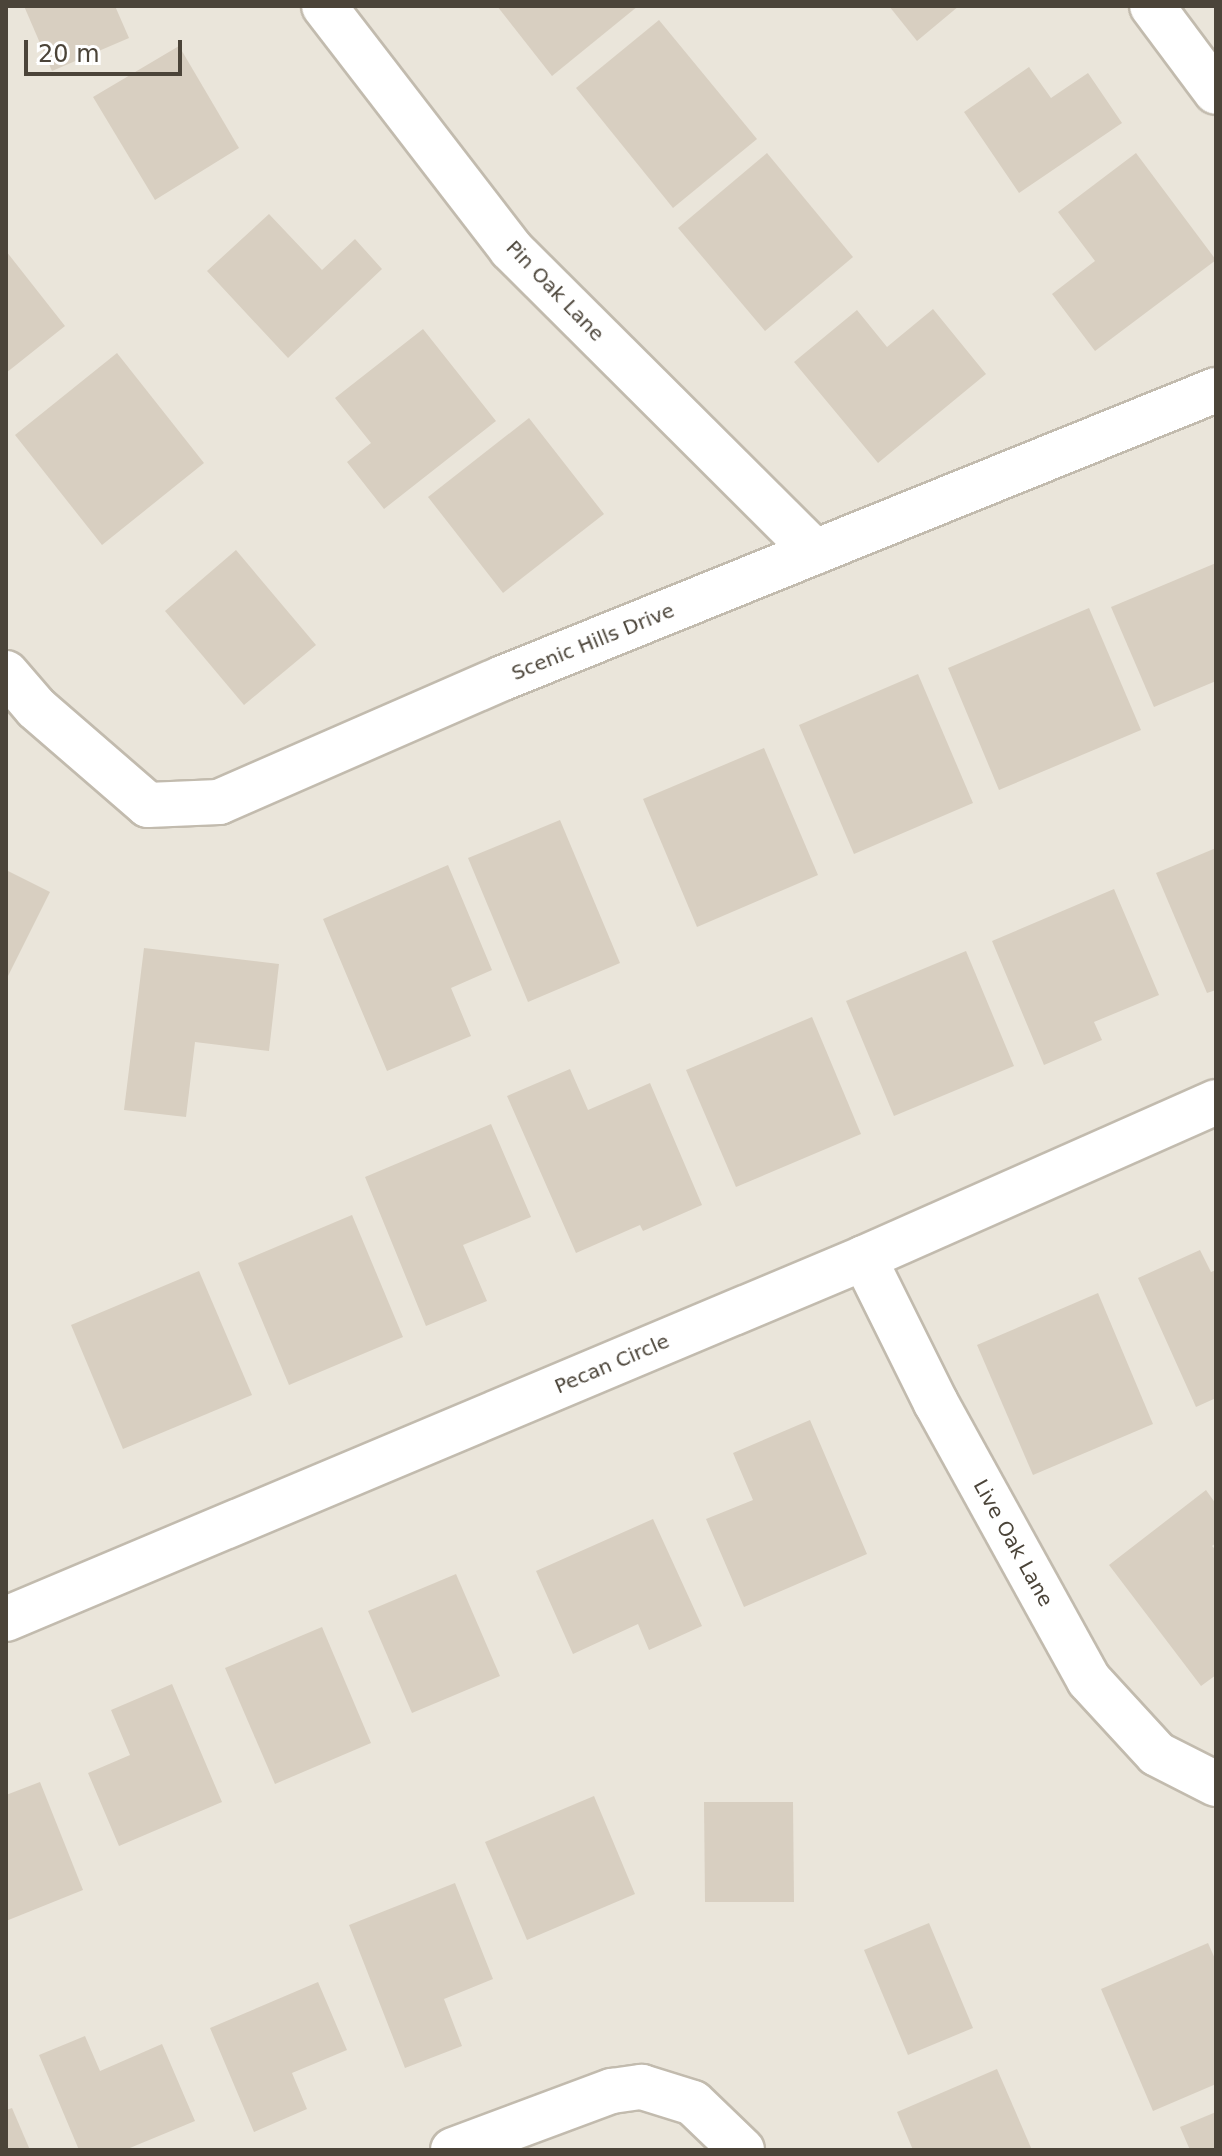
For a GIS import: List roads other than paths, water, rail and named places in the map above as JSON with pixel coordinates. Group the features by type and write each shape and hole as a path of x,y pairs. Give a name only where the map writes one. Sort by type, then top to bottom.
{"street":[{"name":"Pin Oak Lane","path":"324,6 511,249 815,552"},
{"path":"1152,6 1216,92"},
{"name":"Scenic Hills Drive","path":"6,673 36,708 148,805 219,802 503,678 1216,390"},
{"name":"Pecan Circle","path":"6,1619 864,1258 1216,1102"},
{"name":"Live Oak Lane","path":"864,1258 936,1403 1089,1680 1157,1754 1216,1784"},
{"path":"453,2150 612,2091 642,2087 693,2103 742,2150"}]}
